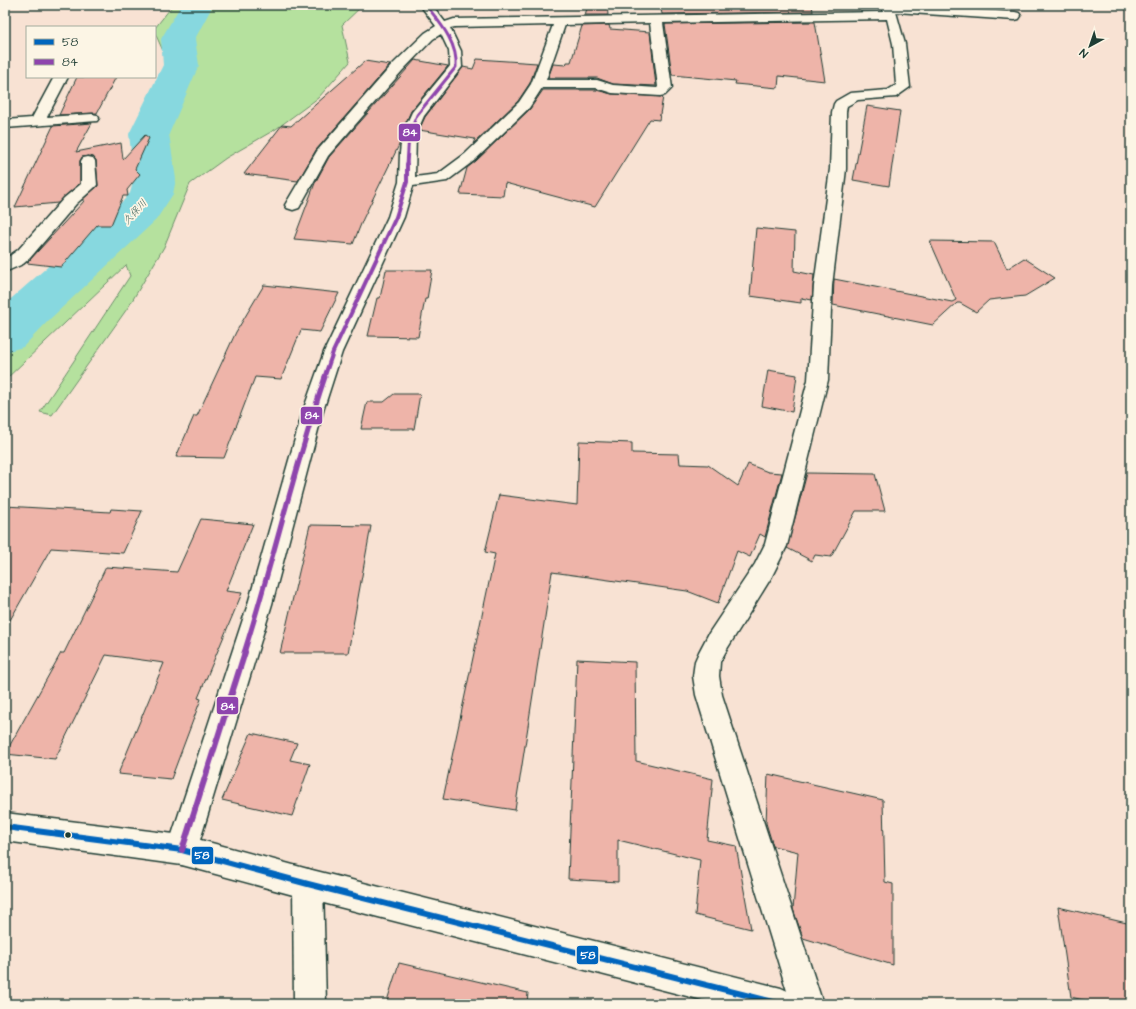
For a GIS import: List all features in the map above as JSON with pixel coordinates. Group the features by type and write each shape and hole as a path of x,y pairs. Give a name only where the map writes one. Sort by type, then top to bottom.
{"main road":[{"path":"182,850 260,604 313,411 333,352 396,217 407,182 407,153 409,134 417,115 456,67 458,59 453,46 430,6"},
{"path":"293,206 322,154 397,68 417,47 442,27 454,23 656,19 889,9 1015,16"},
{"path":"807,1004 709,695 706,676 708,661 718,641 763,572 776,546 818,380 823,286 838,169 839,112 841,104 855,96 891,94 903,87 900,50 889,9"},
{"path":"538,84 597,84 612,89 660,92 665,88 656,19"},
{"path":"407,182 442,178 470,157 524,104 538,84 560,21"},
{"path":"36,122 60,78"},
{"path":"5,124 92,118"},
{"path":"5,266 17,260 24,254 70,201 89,185 88,161"},
{"path":"5,827 182,850 308,884 781,1004"},
{"path":"308,884 310,1004"}],"green space":[{"path":"173,5 363,5 342,25 350,62 318,98 276,129 226,158 190,184 164,247 129,306 52,415 40,412 130,276 126,265 5,380 5,346 139,224 145,183 134,140 172,76 156,35 156,27"}],"building":[{"path":"588,5 607,5 608,15 585,15"},
{"path":"660,5 812,5 813,12 662,14"},
{"path":"815,22 825,81 779,76 778,88 735,84 736,81 672,75 665,24"},
{"path":"609,25 610,29 650,32 656,86 613,84 597,78 548,78 553,64 566,65 567,62 571,62 582,26"},
{"path":"477,59 537,63 530,83 518,101 473,144 475,139 419,130 425,117 463,67 473,69"},
{"path":"415,60 448,66 411,111 401,133 400,143 363,219 353,244 294,239 315,183 329,157"},
{"path":"365,61 390,65 316,150 298,181 244,174 282,125 291,126"},
{"path":"77,78 115,78 97,113 59,115"},
{"path":"543,90 596,90 612,94 663,97 659,120 650,119 595,207 505,183 503,196 460,194 467,168 530,109"},
{"path":"867,106 900,111 889,186 853,180"},
{"path":"92,123 76,152 121,143 123,159 145,135 149,138 135,169 140,174 127,190 128,196 123,196 111,225 97,225 61,267 27,263 85,200 82,200 98,186 96,160 93,157 82,157 80,161 80,183 58,203 15,207 53,126"},
{"path":"756,228 795,232 794,271 814,275 812,300 801,298 801,303 750,296"},
{"path":"930,241 994,242 1007,269 1024,258 1055,278 1025,296 989,300 976,312 960,303 957,303 933,325 833,305 834,279 952,302 956,300"},
{"path":"386,270 432,270 418,337 368,336 377,298 380,298"},
{"path":"264,285 339,293 320,332 301,330 281,379 255,377 224,458 176,457 194,416 197,416 236,332"},
{"path":"768,370 797,375 792,412 762,406"},
{"path":"394,394 420,394 414,429 361,429 367,402 384,402"},
{"path":"579,441 632,443 632,453 679,454 680,464 708,465 738,486 748,464 768,472 782,473 765,537 760,534 750,557 737,551 718,603 687,591 552,572 515,810 443,799 495,554 485,552 499,495 577,505"},
{"path":"807,473 875,474 885,511 856,511 831,557 815,555 812,561 787,548"},
{"path":"5,506 110,512 111,509 142,511 123,553 51,548 5,629"},
{"path":"201,519 253,524 226,591 242,593 198,698 201,699 171,779 118,774 164,663 106,655 55,759 5,754 61,653 64,653 106,567 177,572"},
{"path":"310,525 371,526 348,653 280,653"},
{"path":"577,659 635,662 636,761 713,779 707,840 736,846 751,929 695,915 700,860 618,840 618,882 568,879"},
{"path":"251,733 297,743 290,760 310,764 292,816 222,800"},
{"path":"768,774 883,800 885,882 893,884 893,965 803,938 793,909 798,852 773,846 766,823"},
{"path":"1058,907 1131,924 1131,1004 1099,1004 1071,997"},
{"path":"399,963 528,993 527,1004 386,1004"}],"waterway":[{"name":"久保川","path":"5,334 33,306 140,210 151,194 155,179 149,134 181,65 178,39 197,5"}],"transit line":[{"name":"84","path":"182,850 260,604 313,411 333,352 396,217 407,182 407,153 409,134 417,115 456,67 457,59 452,43 442,26 426,5"},
{"name":"58","path":"5,827 182,850 308,884 781,1004"}]}
